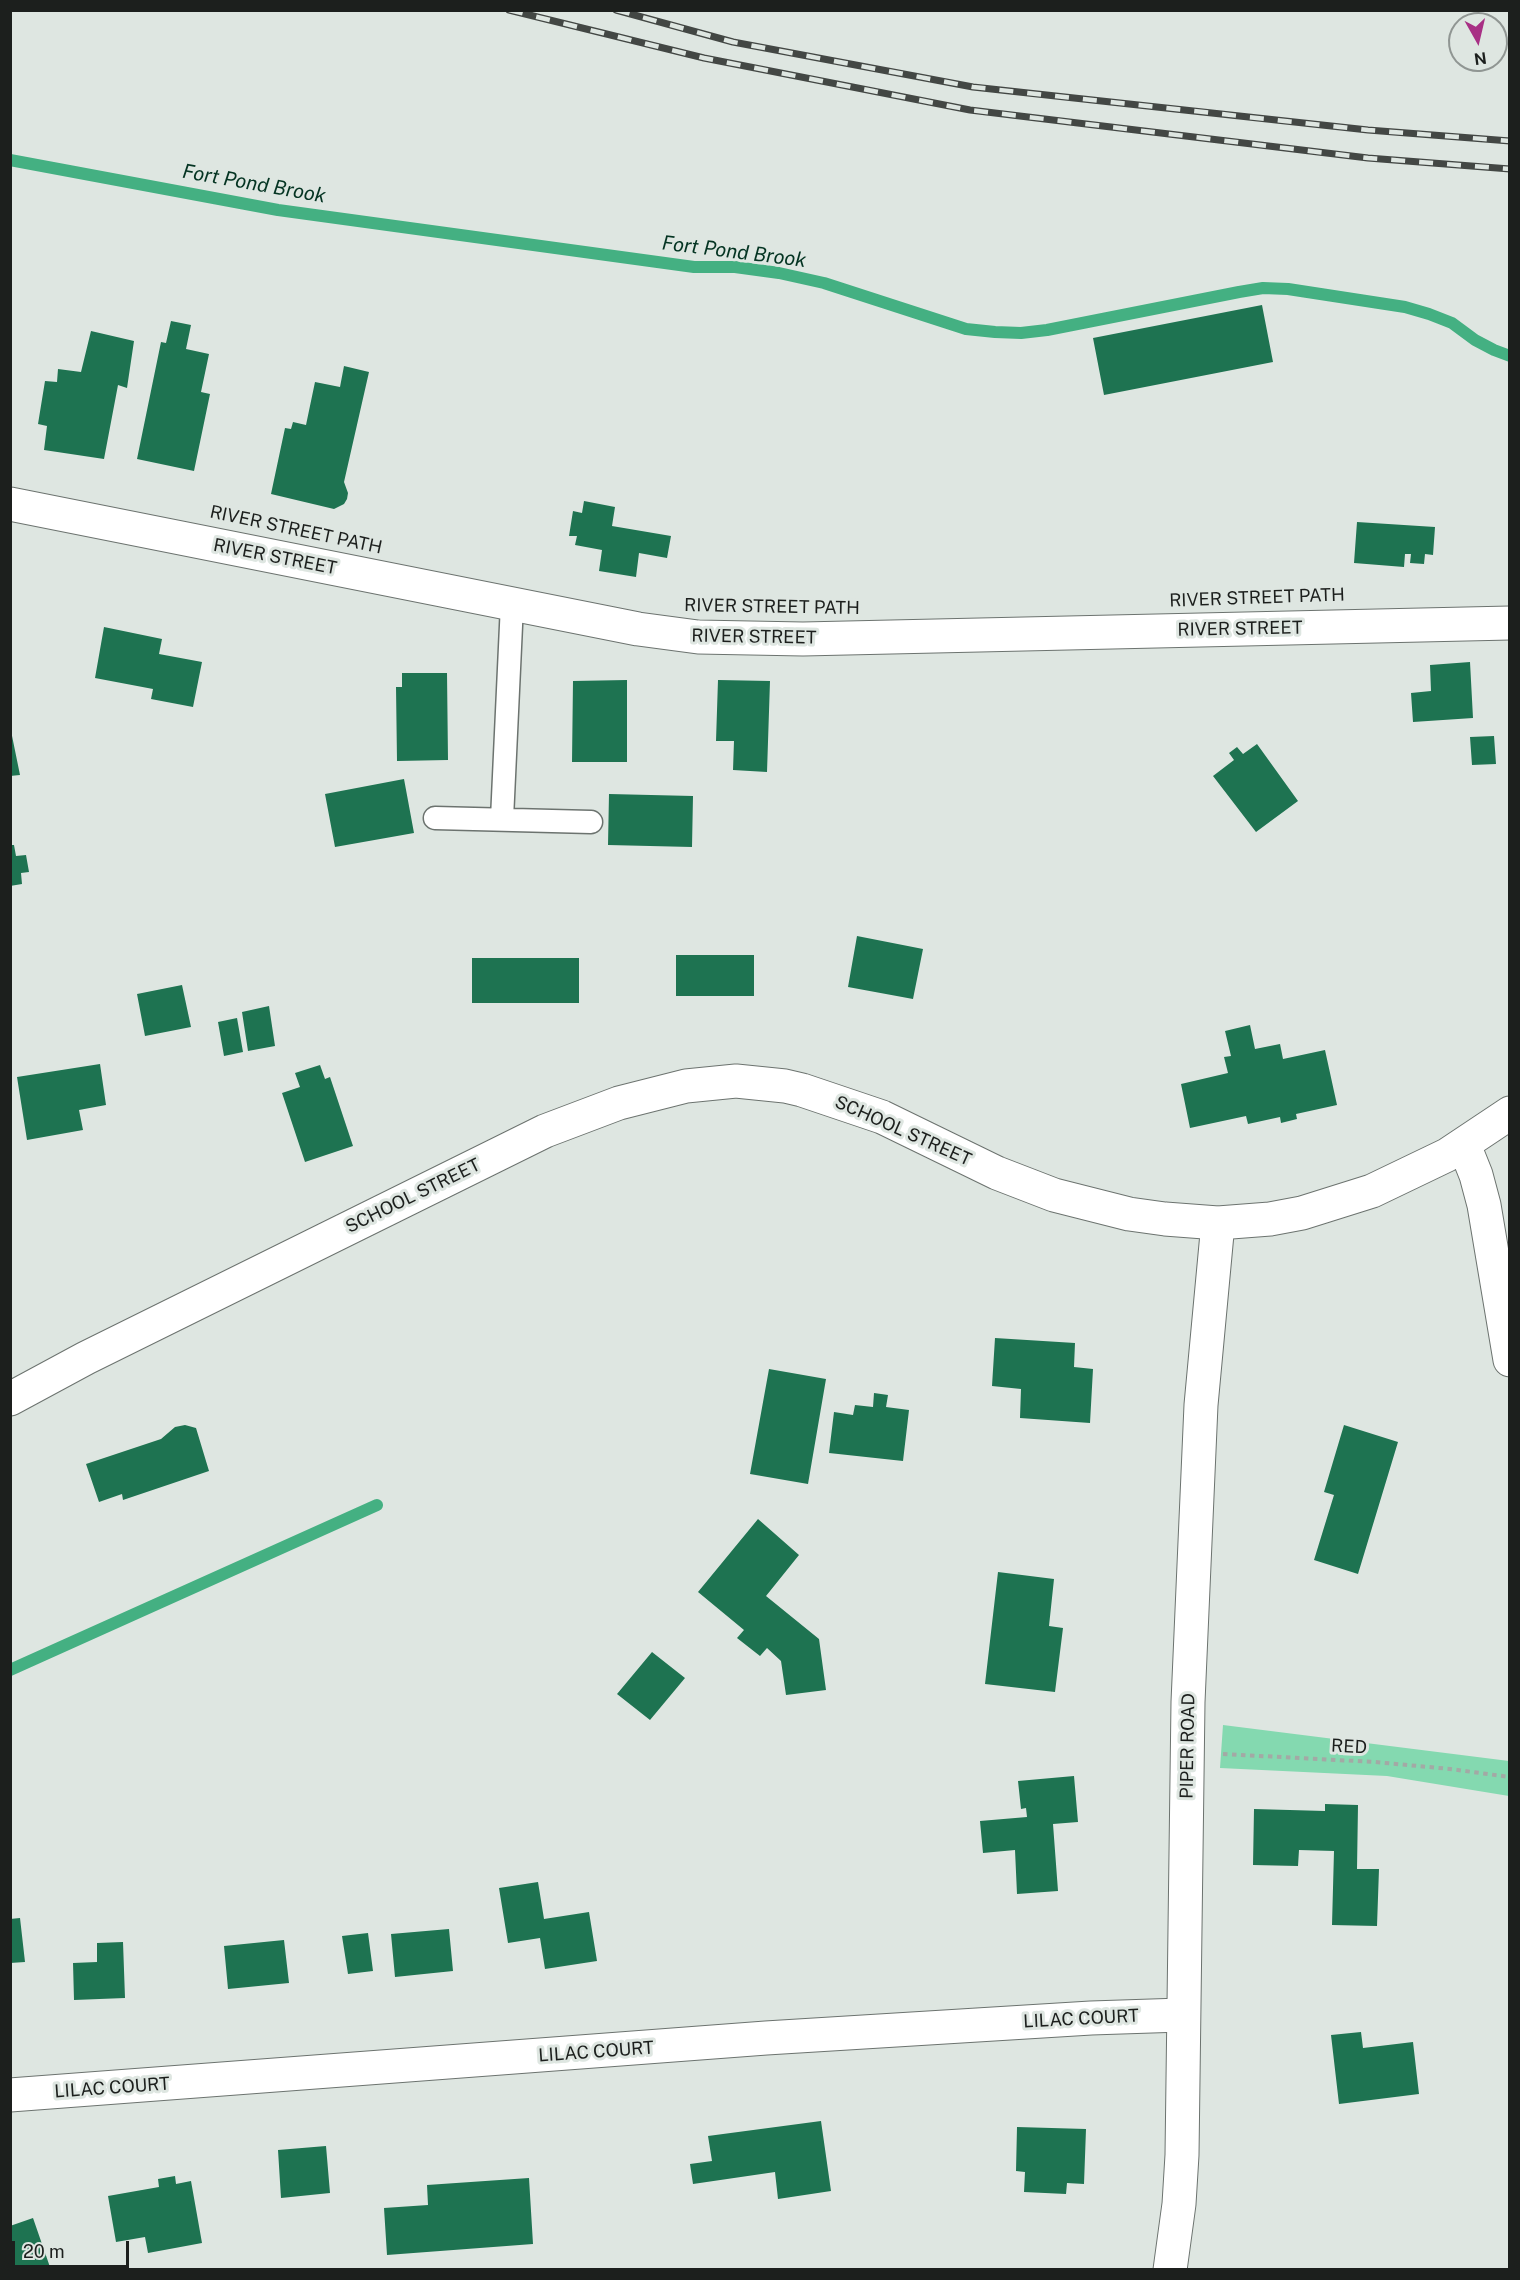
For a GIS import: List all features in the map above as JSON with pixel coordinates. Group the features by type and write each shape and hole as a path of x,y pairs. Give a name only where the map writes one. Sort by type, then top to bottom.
{"street":[{"name":"RIVER STREET","path":"10,504 638,629 698,637 815,638 1509,623"},
{"name":"SCHOOL STREET","path":"10,1398 545,1131 618,1103 686,1086 736,1081 802,1090 882,1117 997,1173 1054,1195 1129,1214 1218,1223 1270,1219 1333,1205 1392,1183 1464,1145 1509,1113"},
{"path":"1464,1145 1476,1175 1484,1205 1509,1360"},
{"name":"PIPER ROAD","path":"1170,2270 1182,2155 1182,2015 1188,1748 1201,1405 1218,1223"},
{"name":"LILAC COURT","path":"10,2095 766,2038 1091,2018 1182,2015"}],"lane":[{"path":"502,819 512,604"},
{"path":"435,818 591,822"}],"path":[{"name":"RED","path":"1188,1748 1228,1755 1375,1762 1450,1769 1509,1778"}],"green space":[{"path":"1223,1725 1509,1761 1509,1796 1387,1776 1220,1768"}],"building":[{"path":"1262,305 1273,362 1104,395 1093,338"},
{"path":"171,321 191,325 186,349 209,354 201,392 210,394 194,471 137,459 161,342 166,343"},
{"path":"91,331 134,341 127,388 118,385 104,459 44,450 47,426 38,424 45,381 57,382 58,369 81,372"},
{"path":"344,366 369,372 344,482 348,493 347,499 344,504 334,509 271,494 285,428 291,429 293,422 306,425 315,382 340,387"},
{"path":"584,501 615,507 612,526 671,536 667,558 639,553 636,577 599,571 602,550 575,545 577,536 569,536 573,511 582,513"},
{"path":"1357,522 1435,527 1433,555 1425,554 1424,564 1410,563 1411,554 1405,554 1404,567 1354,563"},
{"path":"104,627 162,639 159,654 202,662 193,707 151,699 153,689 95,678"},
{"path":"1470,662 1473,718 1413,722 1411,693 1431,691 1430,665"},
{"path":"402,673 447,673 448,760 397,761 396,687 402,687"},
{"path":"627,680 627,762 572,762 573,681"},
{"path":"718,680 770,681 767,772 733,770 734,741 716,741"},
{"path":"10,726 20,775 10,776"},
{"path":"1494,736 1496,764 1472,765 1470,737"},
{"path":"1257,744 1298,801 1256,832 1213,776 1234,760 1229,753 1237,747 1243,754"},
{"path":"404,779 414,833 335,847 325,794"},
{"path":"609,794 693,796 692,847 608,845"},
{"path":"10,845 14,845 16,856 26,855 29,872 21,873 22,884 10,886"},
{"path":"857,936 923,949 913,999 848,987"},
{"path":"676,955 754,955 754,996 676,996"},
{"path":"472,958 579,958 579,1003 472,1003"},
{"path":"182,985 191,1027 145,1036 137,994"},
{"path":"269,1006 275,1046 248,1051 242,1012"},
{"path":"237,1018 243,1052 224,1056 218,1022"},
{"path":"1250,1025 1255,1049 1280,1044 1283,1059 1325,1050 1337,1105 1296,1114 1297,1119 1281,1123 1280,1117 1248,1124 1246,1116 1190,1128 1181,1084 1228,1073 1224,1057 1231,1056 1225,1031"},
{"path":"100,1064 106,1105 79,1110 83,1130 27,1140 17,1077"},
{"path":"320,1065 325,1079 330,1077 353,1146 305,1162 282,1093 300,1087 295,1073"},
{"path":"995,1338 1075,1343 1074,1367 1093,1369 1090,1423 1020,1418 1021,1389 992,1386"},
{"path":"769,1369 826,1379 808,1484 750,1474"},
{"path":"874,1393 888,1395 886,1407 909,1410 903,1461 829,1453 834,1412 853,1415 855,1405 873,1407"},
{"path":"185,1425 196,1428 209,1471 123,1500 122,1494 99,1502 86,1464 161,1439 175,1427"},
{"path":"1344,1425 1398,1442 1358,1574 1314,1560 1334,1495 1324,1492"},
{"path":"758,1519 799,1555 766,1596 819,1639 826,1690 786,1695 781,1661 767,1648 760,1656 737,1638 744,1630 698,1592"},
{"path":"998,1572 1054,1579 1049,1626 1063,1628 1055,1692 985,1684"},
{"path":"652,1652 685,1678 650,1720 617,1694"},
{"path":"1074,1776 1078,1822 1053,1824 1058,1891 1017,1894 1015,1850 983,1853 980,1821 1027,1817 1026,1808 1021,1809 1018,1781"},
{"path":"1325,1804 1358,1805 1357,1869 1379,1869 1377,1926 1332,1925 1334,1851 1299,1850 1298,1866 1253,1865 1254,1809 1325,1811"},
{"path":"538,1882 544,1919 589,1912 597,1961 545,1969 540,1938 508,1943 499,1888"},
{"path":"20,1918 25,1962 10,1963 10,1919"},
{"path":"449,1929 453,1971 395,1977 391,1934"},
{"path":"368,1933 373,1971 348,1974 342,1936"},
{"path":"284,1940 289,1983 228,1989 224,1946"},
{"path":"123,1942 125,1998 74,2000 73,1963 97,1962 97,1943"},
{"path":"1361,2032 1363,2048 1413,2042 1419,2094 1339,2104 1331,2035"},
{"path":"821,2121 831,2191 778,2199 775,2172 693,2184 690,2164 712,2161 708,2136"},
{"path":"1017,2127 1086,2129 1084,2184 1067,2183 1066,2194 1024,2192 1025,2172 1016,2171"},
{"path":"326,2146 330,2193 281,2198 278,2150"},
{"path":"175,2176 176,2184 191,2181 202,2243 148,2253 145,2237 116,2242 108,2196 159,2187 158,2179"},
{"path":"529,2178 533,2244 387,2255 384,2208 428,2205 427,2185"},
{"path":"33,2218 51,2270 10,2270 10,2226"}],"waterway":[{"name":"Fort Pond Brook","path":"10,160 278,210 694,267 735,267 779,273 824,283 966,329 1021,333 1047,330 1239,292 1263,288 1288,289 1405,307 1429,314 1452,323 1475,340 1510,356"},
{"path":"10,1670 377,1505"}],"railway":[{"path":"509,10 704,58 970,110 1368,158 1510,169"},
{"path":"616,10 733,42 973,87 1368,130 1510,141"}]}
